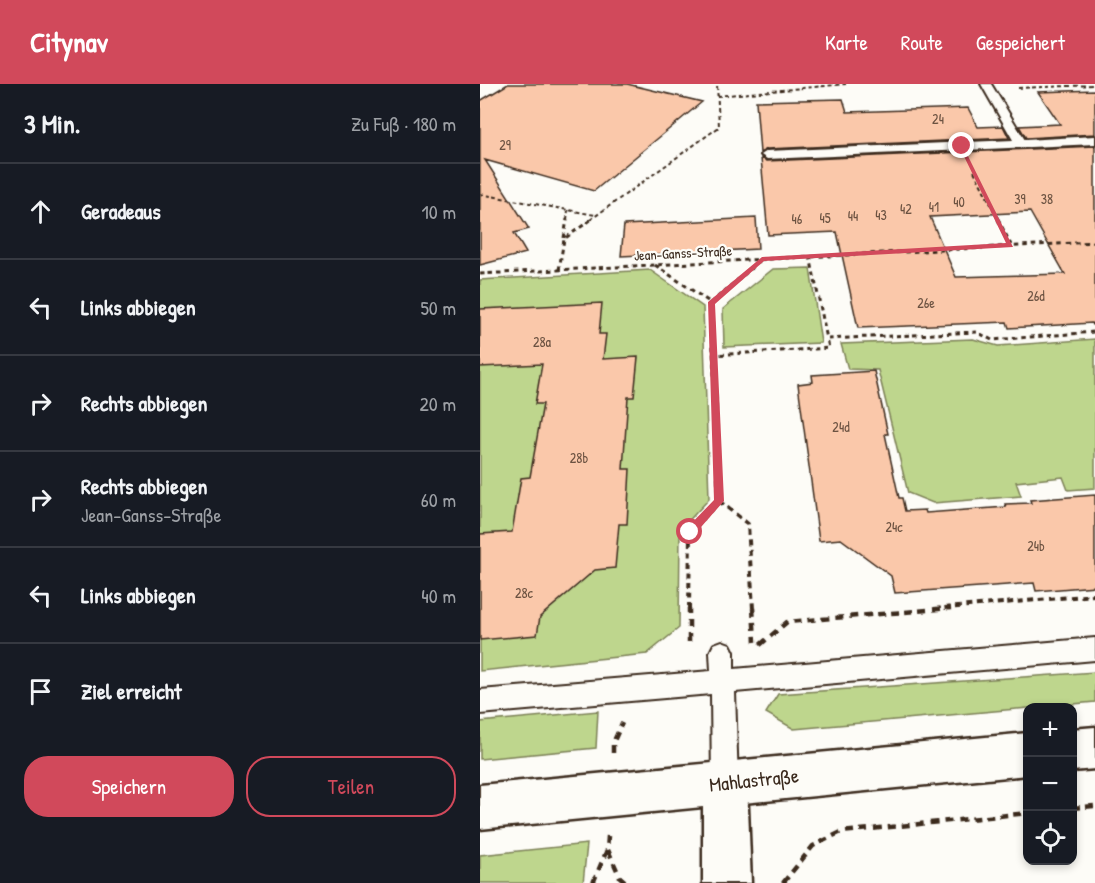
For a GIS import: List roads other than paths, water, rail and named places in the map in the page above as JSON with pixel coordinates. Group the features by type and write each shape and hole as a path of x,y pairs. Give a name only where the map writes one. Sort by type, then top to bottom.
{"street":[{"path":"1077,750 1095,748"},
{"name":"Mahlastraße","path":"480,807 1023,754"},
{"path":"725,783 727,883"}],"lane":[{"path":"988,87 1021,143"},
{"path":"767,155 1095,140"},
{"path":"480,702 1095,649"},
{"path":"722,652 725,783"}]}
